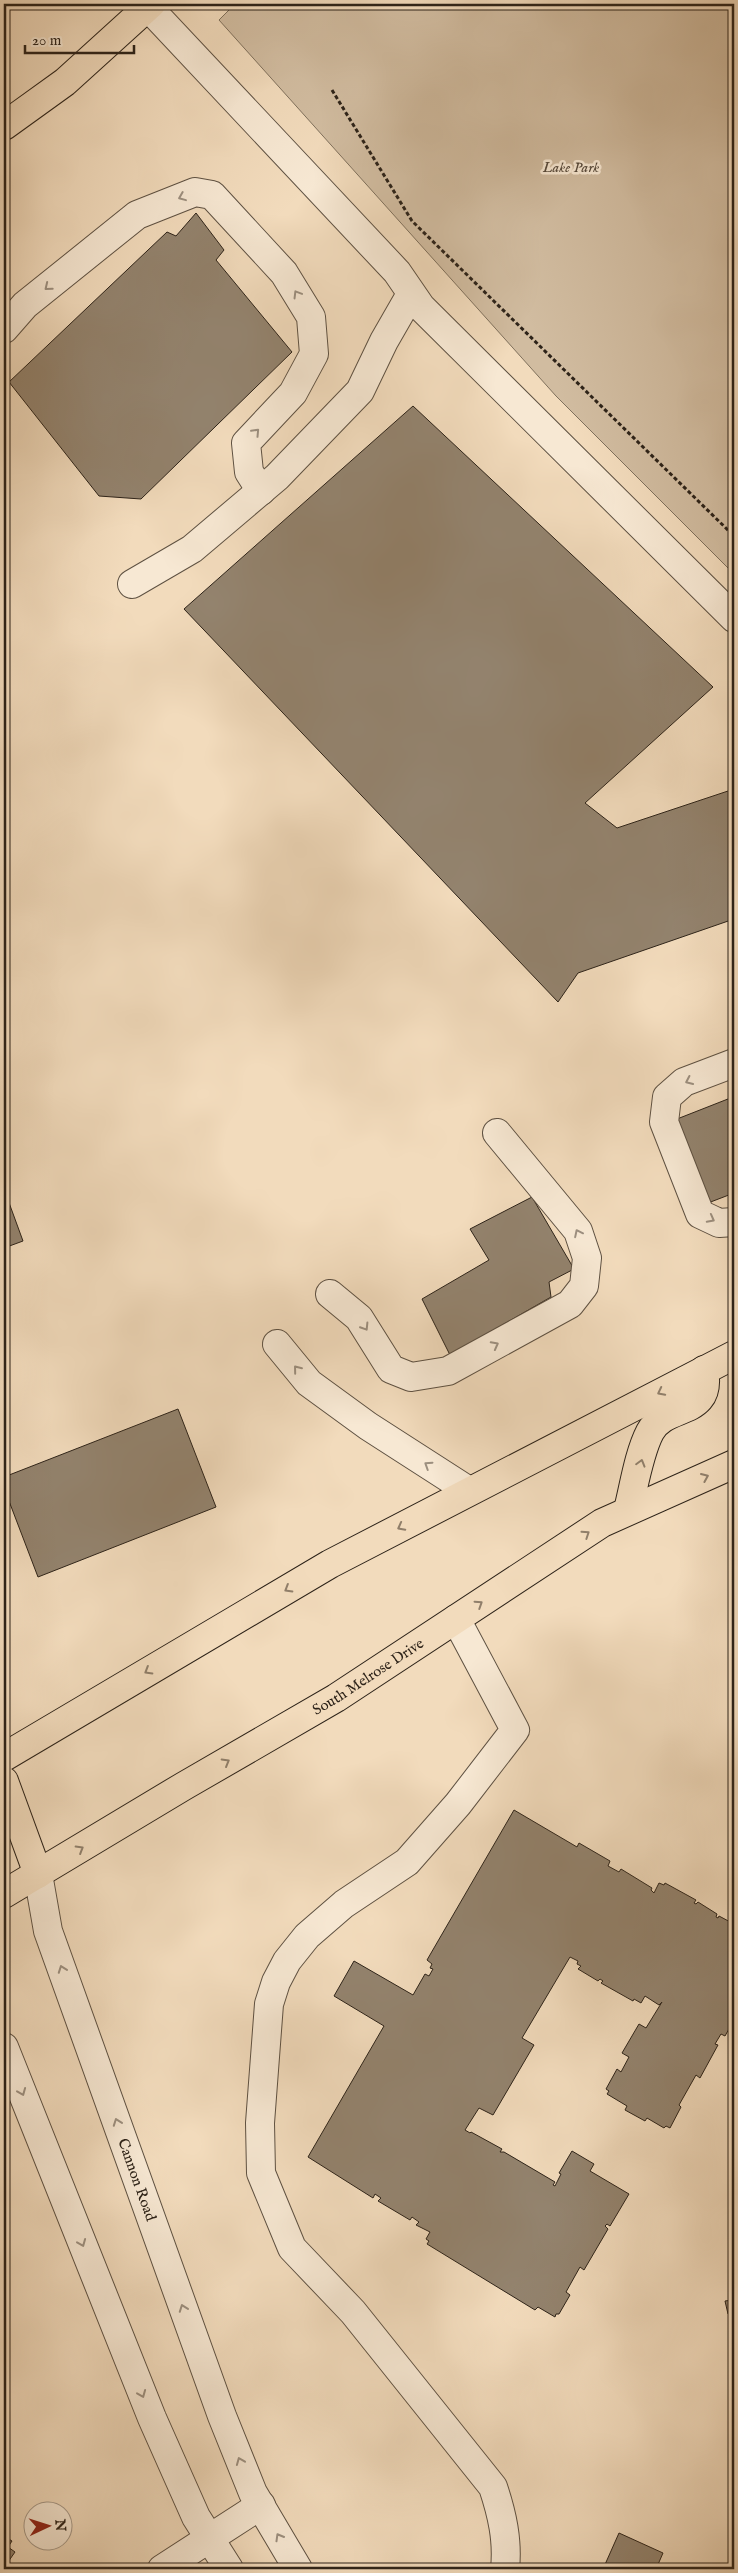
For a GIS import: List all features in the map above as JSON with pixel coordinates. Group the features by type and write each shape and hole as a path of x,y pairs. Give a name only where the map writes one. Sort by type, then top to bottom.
{"main road":[{"path":"4,126 65,82 150,5"},
{"path":"4,1757 330,1564 734,1355"},
{"path":"628,1510 650,1432 659,1420 692,1405 700,1399 705,1392 704,1370"},
{"name":"South Melrose Drive","path":"4,1894 336,1698 602,1523 734,1464"},
{"name":"Cannon Road","path":"4,1781 38,1874"}],"street":[{"path":"150,5 396,272 421,307 734,618"},
{"path":"4,329 25,305 137,215 195,192 212,194 284,273 311,317 314,354 293,393 246,443 249,472 261,491"},
{"path":"132,584 192,549 277,478 360,391 384,341 411,294"},
{"path":"734,1063 684,1082 667,1097 664,1122 700,1214 719,1224 734,1222"},
{"path":"330,1294 359,1318 391,1368 411,1377 448,1371 570,1304 584,1286 587,1258 578,1231 497,1133"},
{"path":"277,1344 309,1383 368,1426 469,1491"},
{"path":"456,1619 515,1730 458,1804 407,1862 344,1904 307,1936 288,1961 276,1982 269,2004 260,2123 261,2173 292,2248 353,2312 493,2486 503,2516 507,2552 505,2569"},
{"name":"Cannon Road","path":"38,1874 52,1940 222,2416 253,2493 298,2569"},
{"path":"4,2047 152,2418 196,2516 229,2569"},
{"path":"162,2569 260,2505"}],"path":[{"path":"332,90 412,221 734,536"}],"green space":[{"name":"Lake Park","path":"235,4 734,4 734,574 556,396 219,20"}],"building":[{"path":"196,213 224,250 216,260 292,352 141,499 99,496 9,382 167,232 176,236"},
{"path":"413,406 713,687 585,803 617,828 734,789 734,919 578,973 558,1002 184,609"},
{"path":"733,1097 734,1193 708,1203 677,1119"},
{"path":"4,1189 23,1241 4,1248"},
{"path":"532,1197 574,1269 549,1282 551,1297 450,1355 422,1299 489,1260 470,1229"},
{"path":"178,1409 216,1507 38,1577 4,1488 4,1477"},
{"path":"514,1810 577,1847 579,1843 610,1861 608,1866 619,1872 621,1869 652,1888 651,1890 654,1893 659,1883 664,1885 665,1883 696,1900 694,1903 698,1902 717,1914 716,1917 718,1918 719,1916 734,1924 734,2020 725,2036 721,2034 715,2044 718,2045 700,2078 696,2075 679,2105 681,2107 670,2128 666,2126 664,2128 647,2118 645,2121 625,2110 627,2106 607,2094 609,2091 606,2089 617,2069 621,2072 629,2057 622,2053 639,2024 646,2028 662,2002 659,2005 645,1996 641,2003 634,1999 633,2001 601,1983 603,1981 600,1979 598,1981 578,1969 581,1966 577,1964 578,1961 570,1957 522,2038 534,2045 493,2115 479,2108 465,2130 502,2149 500,2152 504,2152 555,2182 553,2185 555,2186 561,2174 559,2173 572,2151 594,2164 590,2171 629,2194 610,2226 607,2224 605,2226 608,2229 584,2270 580,2267 566,2292 570,2295 559,2314 556,2314 555,2317 538,2307 535,2310 427,2244 429,2241 426,2239 430,2232 416,2225 419,2222 412,2217 410,2220 378,2201 381,2198 375,2194 373,2198 308,2157 384,2026 334,1996 354,1961 413,1995 425,1974 429,1976 433,1969 430,1968 432,1964 427,1960"},
{"path":"730,2285 734,2285 734,2314 728,2314 725,2301 732,2300"},
{"path":"619,2533 663,2553 656,2569 603,2569"},
{"path":"4,2536 12,2541 8,2547 15,2552 8,2562 15,2566 13,2569 4,2569"}]}
